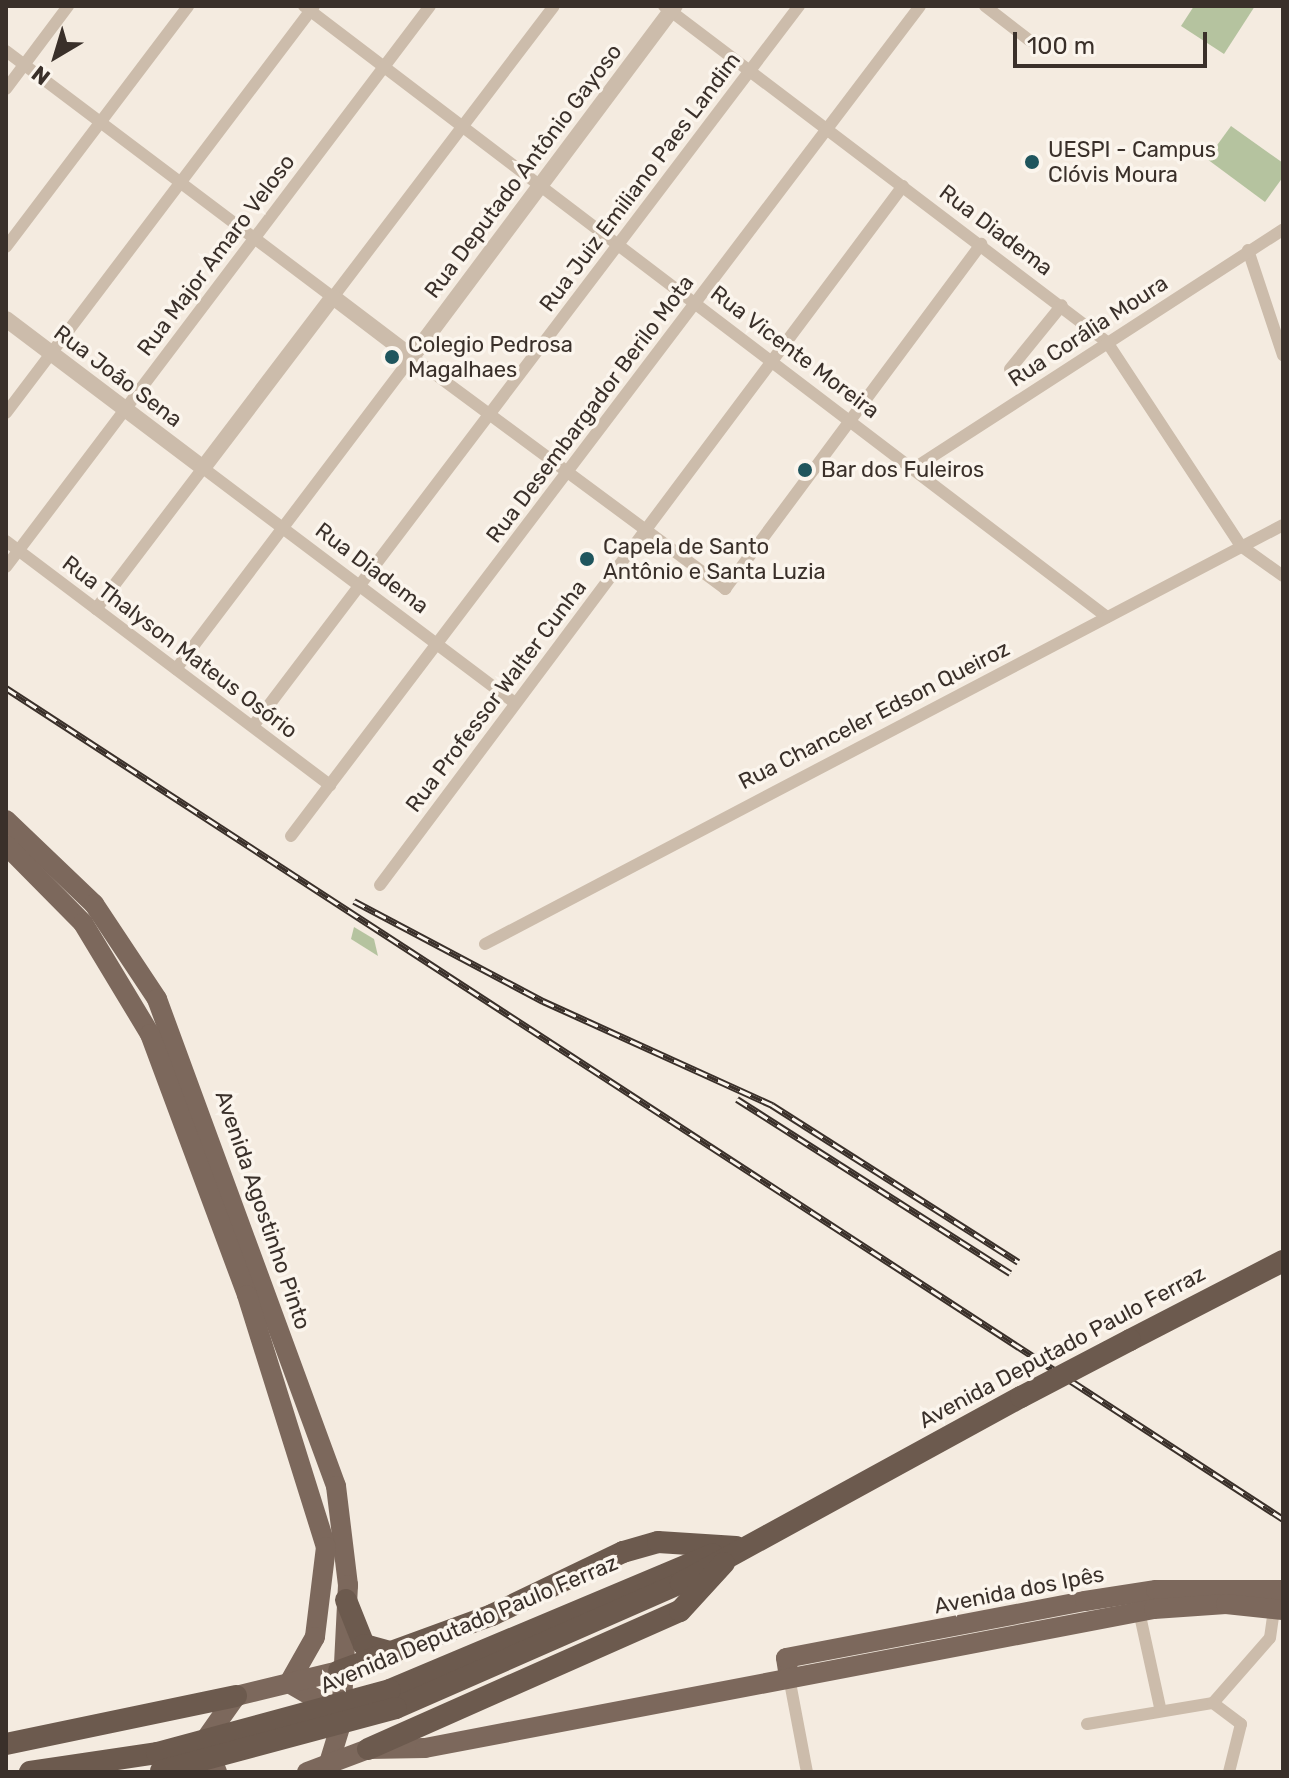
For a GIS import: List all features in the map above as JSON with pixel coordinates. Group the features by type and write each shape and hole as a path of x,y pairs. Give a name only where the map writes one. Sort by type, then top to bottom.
{"highway":[{"name":"Avenida Deputado Paulo Ferraz","path":"30,1772 157,1765 393,1699 681,1583 737,1547 1283,1261"},
{"path":"339,1671 395,1653 623,1552 658,1542 737,1547"},
{"path":"368,1749 680,1611 737,1547"},
{"path":"346,1600 364,1645 395,1653"},
{"path":"6,1744 236,1696"}],"main road":[{"name":"Avenida Agostinho Pinto","path":"6,820 94,904 157,999 183,1055 336,1486 346,1600 339,1671 339,1712 329,1763"},
{"name":"Avenida Agostinho Pinto","path":"6,845 83,923 150,1034 247,1295 326,1547 315,1637 304,1668 289,1683"},
{"name":"Avenida dos Ipês","path":"789,1677 786,1658 1156,1590 1280,1603"},
{"name":"Avenida dos Ipês","path":"307,1772 368,1749 425,1748 1139,1611 1280,1603"},
{"path":"217,1772 205,1740 236,1696 339,1671"},
{"path":"289,1683 339,1712"}],"street":[{"path":"6,89 68,6"},
{"path":"6,247 188,6"},
{"name":"Rua Major Amaro Veloso","path":"6,567 430,6"},
{"path":"96,609 554,6"},
{"name":"Rua Juiz Emiliano Paes Landim","path":"253,726 799,6"},
{"name":"Rua Desembargador Berilo Mota","path":"291,836 920,6"},
{"path":"985,6 1029,40"},
{"path":"6,413 309,8"},
{"name":"Rua Vicente Moreira","path":"309,8 461,127 916,467 1107,617"},
{"name":"Rua Diadema","path":"670,8 1107,342 1241,546"},
{"name":"Rua Deputado Antônio Gayoso","path":"176,669 670,8"},
{"path":"6,51 720,589 981,244"},
{"name":"Rua Professor Walter Cunha","path":"380,885 903,186"},
{"name":"Rua Corália Moura","path":"916,467 1283,230"},
{"path":"1248,250 1283,355"},
{"path":"1010,369 1062,305"},
{"name":"Rua João Sena","path":"6,319 203,468"},
{"name":"Rua Diadema","path":"203,468 361,584 515,703"},
{"name":"Rua Chanceler Edson Queiroz","path":"485,944 1283,525"},
{"name":"Rua Thalyson Mateus Osório","path":"6,541 330,785"},
{"path":"1241,546 1283,576"},
{"path":"1213,1703 1270,1638 1280,1603"},
{"path":"1139,1611 1160,1707"},
{"path":"789,1677 807,1772"},
{"path":"1087,1724 1160,1707 1213,1703 1238,1719 1229,1772"}],"green space":[{"path":"1194,6 1255,6 1224,54 1181,26"},
{"path":"1231,126 1283,163 1283,177 1265,202 1207,159"},
{"path":"354,927 374,939 378,956 351,939"}],"railway":[{"path":"6,688 1283,1519"},
{"path":"354,901 543,1001 772,1105 1018,1262"},
{"path":"737,1099 1010,1273"}],"place":[{"name":"UESPI - Campus Clóvis Moura","path":"1032,162"},
{"name":"Colegio Pedrosa Magalhaes","path":"392,357"},
{"name":"Bar dos Fuleiros","path":"805,470"},
{"name":"Capela de Santo Antônio e Santa Luzia","path":"587,559"}]}
